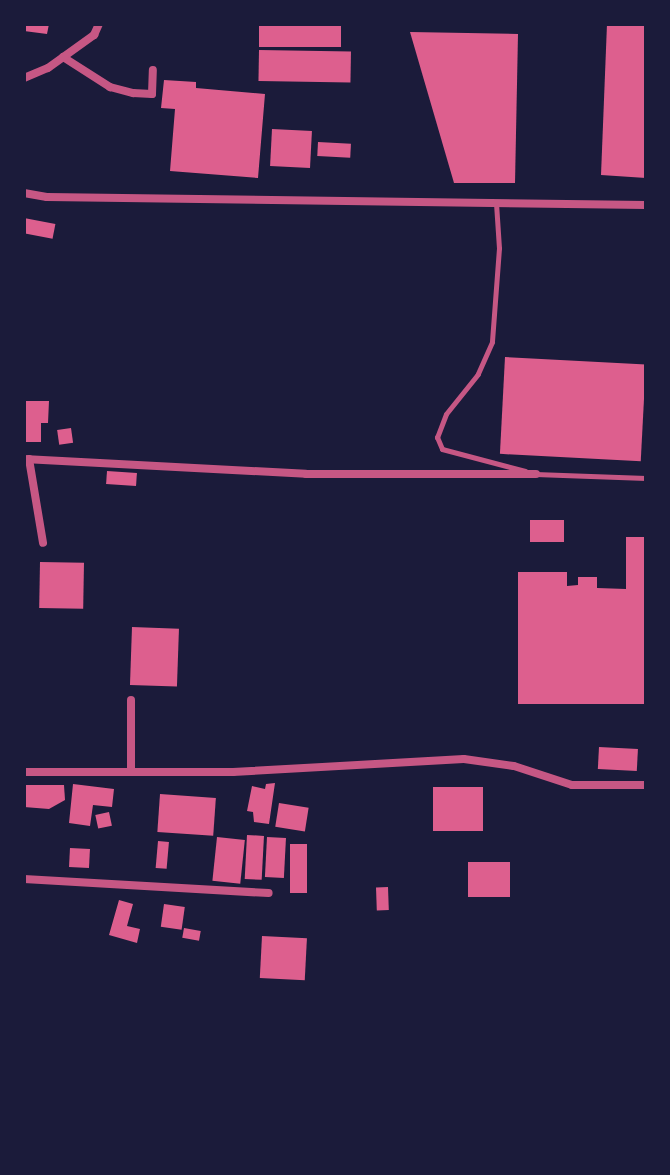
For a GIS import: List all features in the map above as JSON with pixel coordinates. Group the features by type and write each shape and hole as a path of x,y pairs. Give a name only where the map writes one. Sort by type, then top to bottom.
{"street":[{"path":"24,78 63,57 94,35 99,24"},
{"path":"63,57 110,87 133,93 152,94 153,70"},
{"path":"24,193 47,197 646,205"},
{"path":"43,543 27,459 306,474 536,474"},
{"path":"131,700 131,771"},
{"path":"24,772 233,772 464,759 514,766 572,785 646,785"},
{"path":"24,879 269,893"}],"lane":[{"path":"496,203 499,248 492,342 478,374 446,414 437,437 442,449 536,474 646,478"}],"building":[{"path":"24,24 49,24 47,34 24,31"},
{"path":"259,24 341,24 341,47 259,47"},
{"path":"607,24 646,24 646,178 601,175"},
{"path":"410,32 518,34 515,183 454,183"},
{"path":"259,50 351,52 350,83 258,81"},
{"path":"164,80 196,82 196,88 265,94 258,178 170,171 175,109 161,108"},
{"path":"272,129 312,131 310,168 270,166"},
{"path":"318,142 351,144 350,158 317,156"},
{"path":"24,218 55,224 53,239 24,233"},
{"path":"505,357 646,364 641,461 500,454"},
{"path":"24,401 49,401 48,423 41,423 41,442 24,442"},
{"path":"71,428 73,443 59,445 57,430"},
{"path":"107,471 137,473 136,486 106,484"},
{"path":"530,520 564,520 564,542 530,542"},
{"path":"626,537 646,537 646,704 518,704 518,572 567,572 567,586 578,585 578,577 597,577 597,588 626,589"},
{"path":"40,562 84,563 83,609 39,608"},
{"path":"132,627 179,629 177,687 130,685"},
{"path":"599,747 638,749 637,771 598,769"},
{"path":"275,783 269,824 254,822 253,812 247,811 252,786 265,789 266,784"},
{"path":"73,784 114,789 112,807 93,805 90,826 69,823"},
{"path":"24,785 64,785 65,800 49,809 24,807"},
{"path":"433,787 483,787 483,831 433,831"},
{"path":"160,794 216,798 213,836 157,832"},
{"path":"279,803 309,808 305,831 275,827"},
{"path":"109,812 112,826 98,829 95,815"},
{"path":"247,835 264,836 262,880 245,879"},
{"path":"217,837 245,840 240,884 212,881"},
{"path":"267,837 286,838 284,878 265,877"},
{"path":"158,841 169,842 167,869 156,868"},
{"path":"290,844 307,844 307,893 290,893"},
{"path":"70,848 90,849 89,868 69,867"},
{"path":"468,862 510,862 510,897 468,897"},
{"path":"376,887 388,887 389,910 377,910"},
{"path":"119,900 133,904 127,926 140,929 137,943 109,935"},
{"path":"164,904 185,907 182,930 161,927"},
{"path":"184,928 201,931 199,941 182,938"},
{"path":"262,936 307,938 305,980 260,978"}]}
